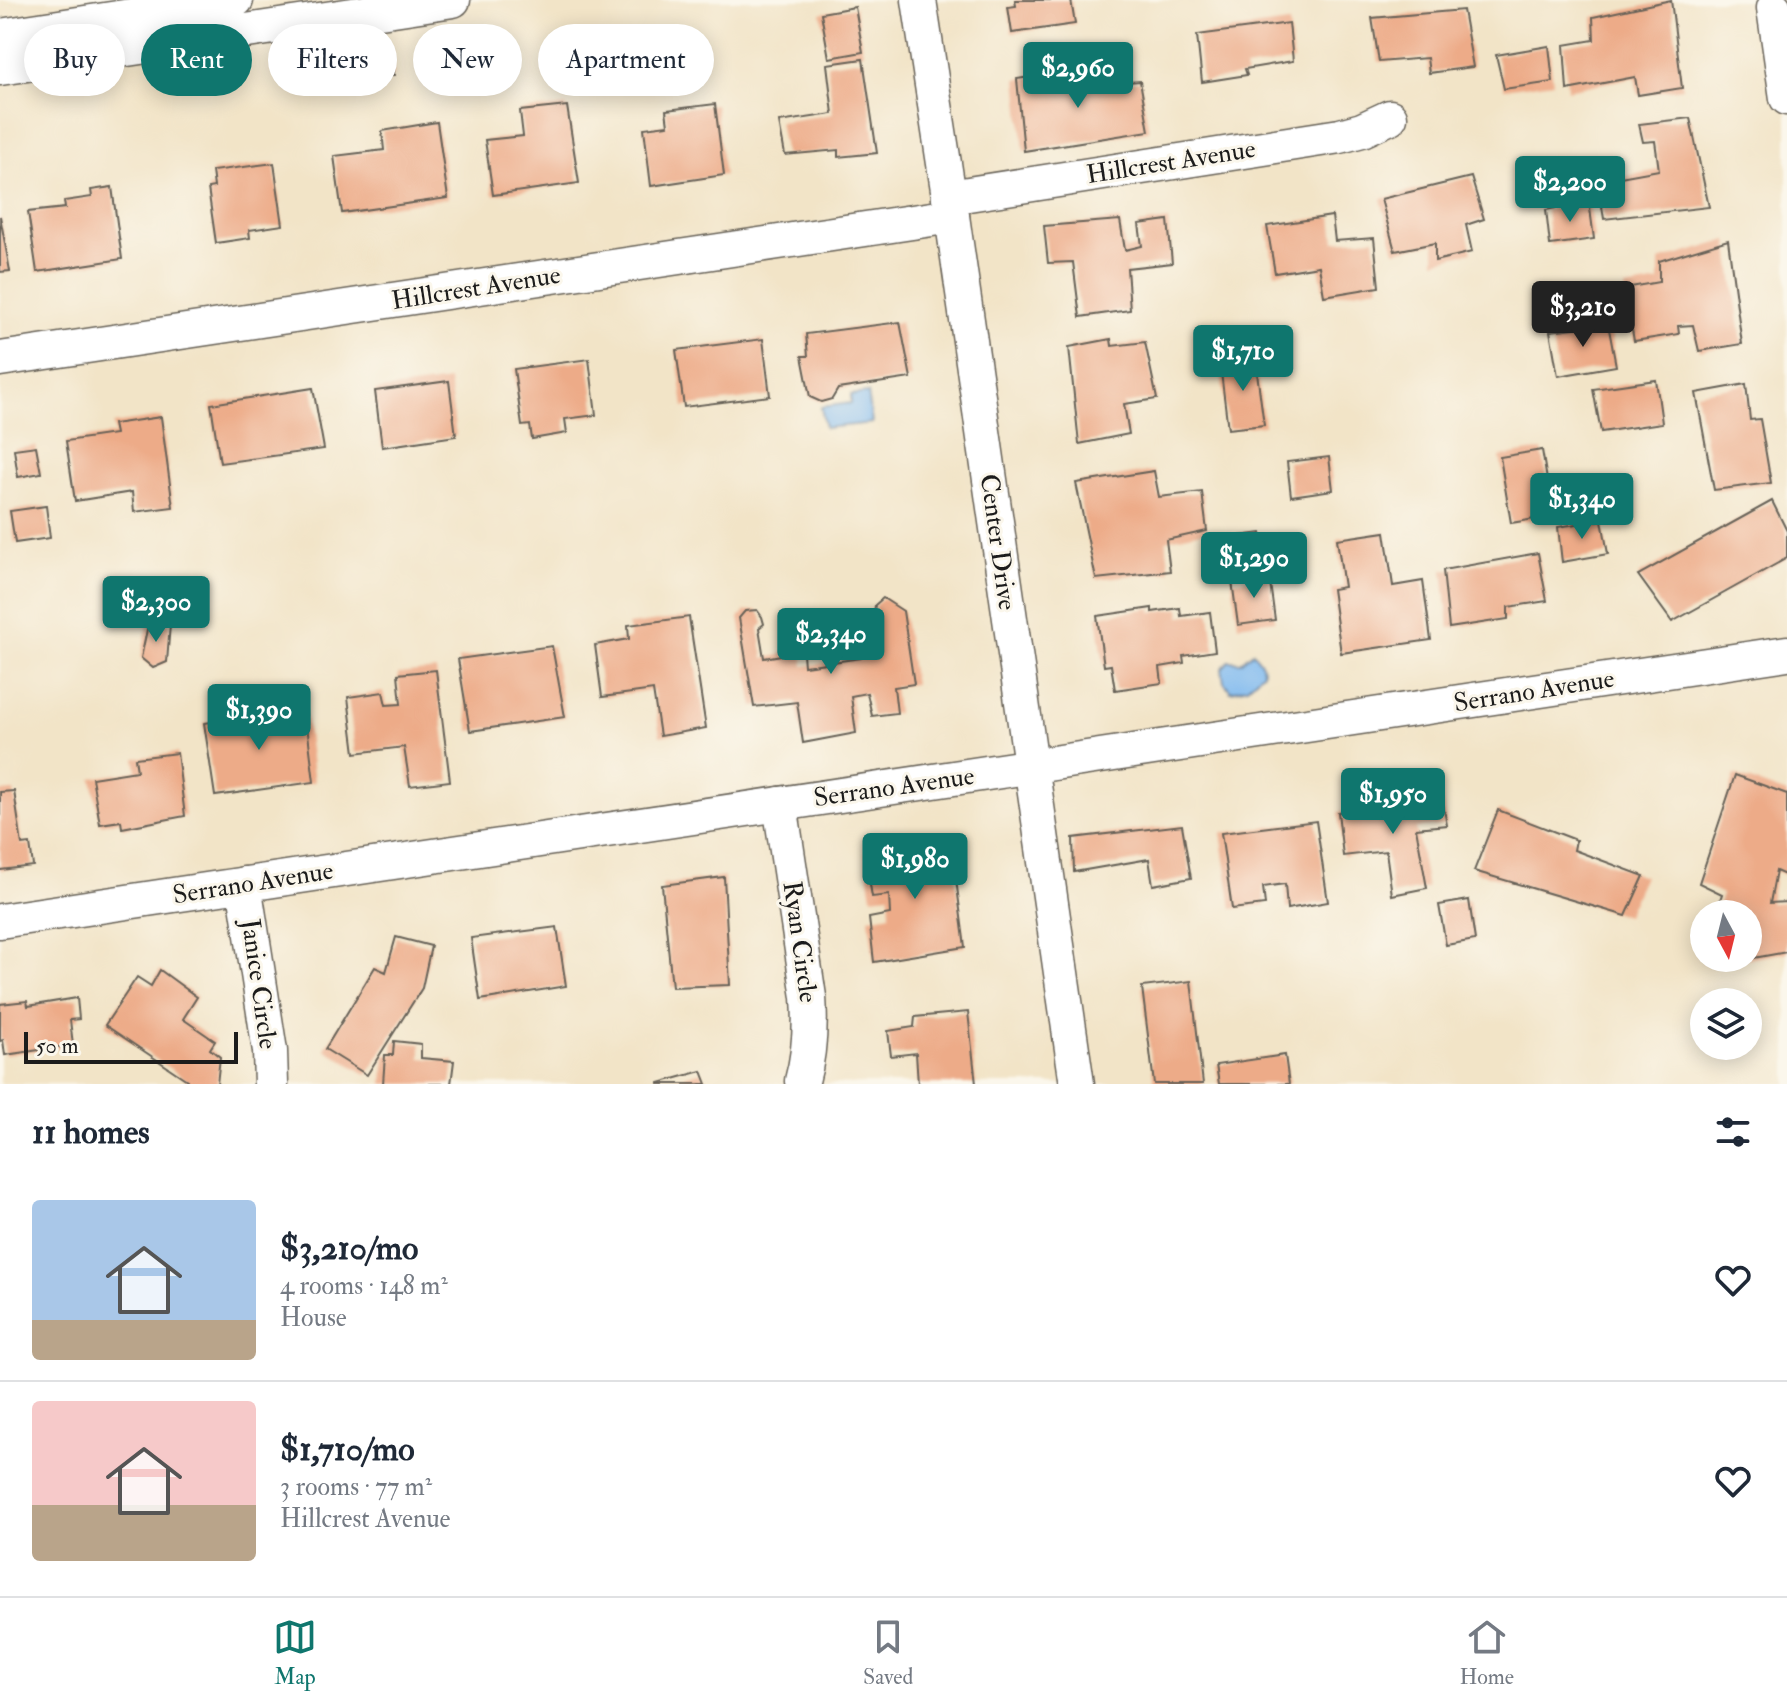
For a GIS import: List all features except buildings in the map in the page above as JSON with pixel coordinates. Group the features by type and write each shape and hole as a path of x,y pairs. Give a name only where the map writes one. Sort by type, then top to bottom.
{"street":[{"path":"173,24 236,0"},
{"path":"204,24 453,0"},
{"name":"Center Drive","path":"919,0 1077,1084"},
{"path":"1774,8 1787,98"},
{"path":"0,36 141,29"},
{"path":"0,68 141,33"},
{"name":"Hillcrest Avenue","path":"0,359 951,207 1340,136 1390,117"},
{"name":"Serrano Avenue","path":"0,921 1787,653"},
{"name":"Ryan Circle","path":"780,804 809,997 810,1043 802,1081"},
{"name":"Janice Circle","path":"244,884 270,1051 271,1084"}],"water":[{"path":"868,393 872,423 825,428 821,407 851,403 851,395"},
{"path":"1253,652 1262,664 1263,672 1247,687 1231,691 1224,682 1222,668 1229,661 1241,662"}]}
